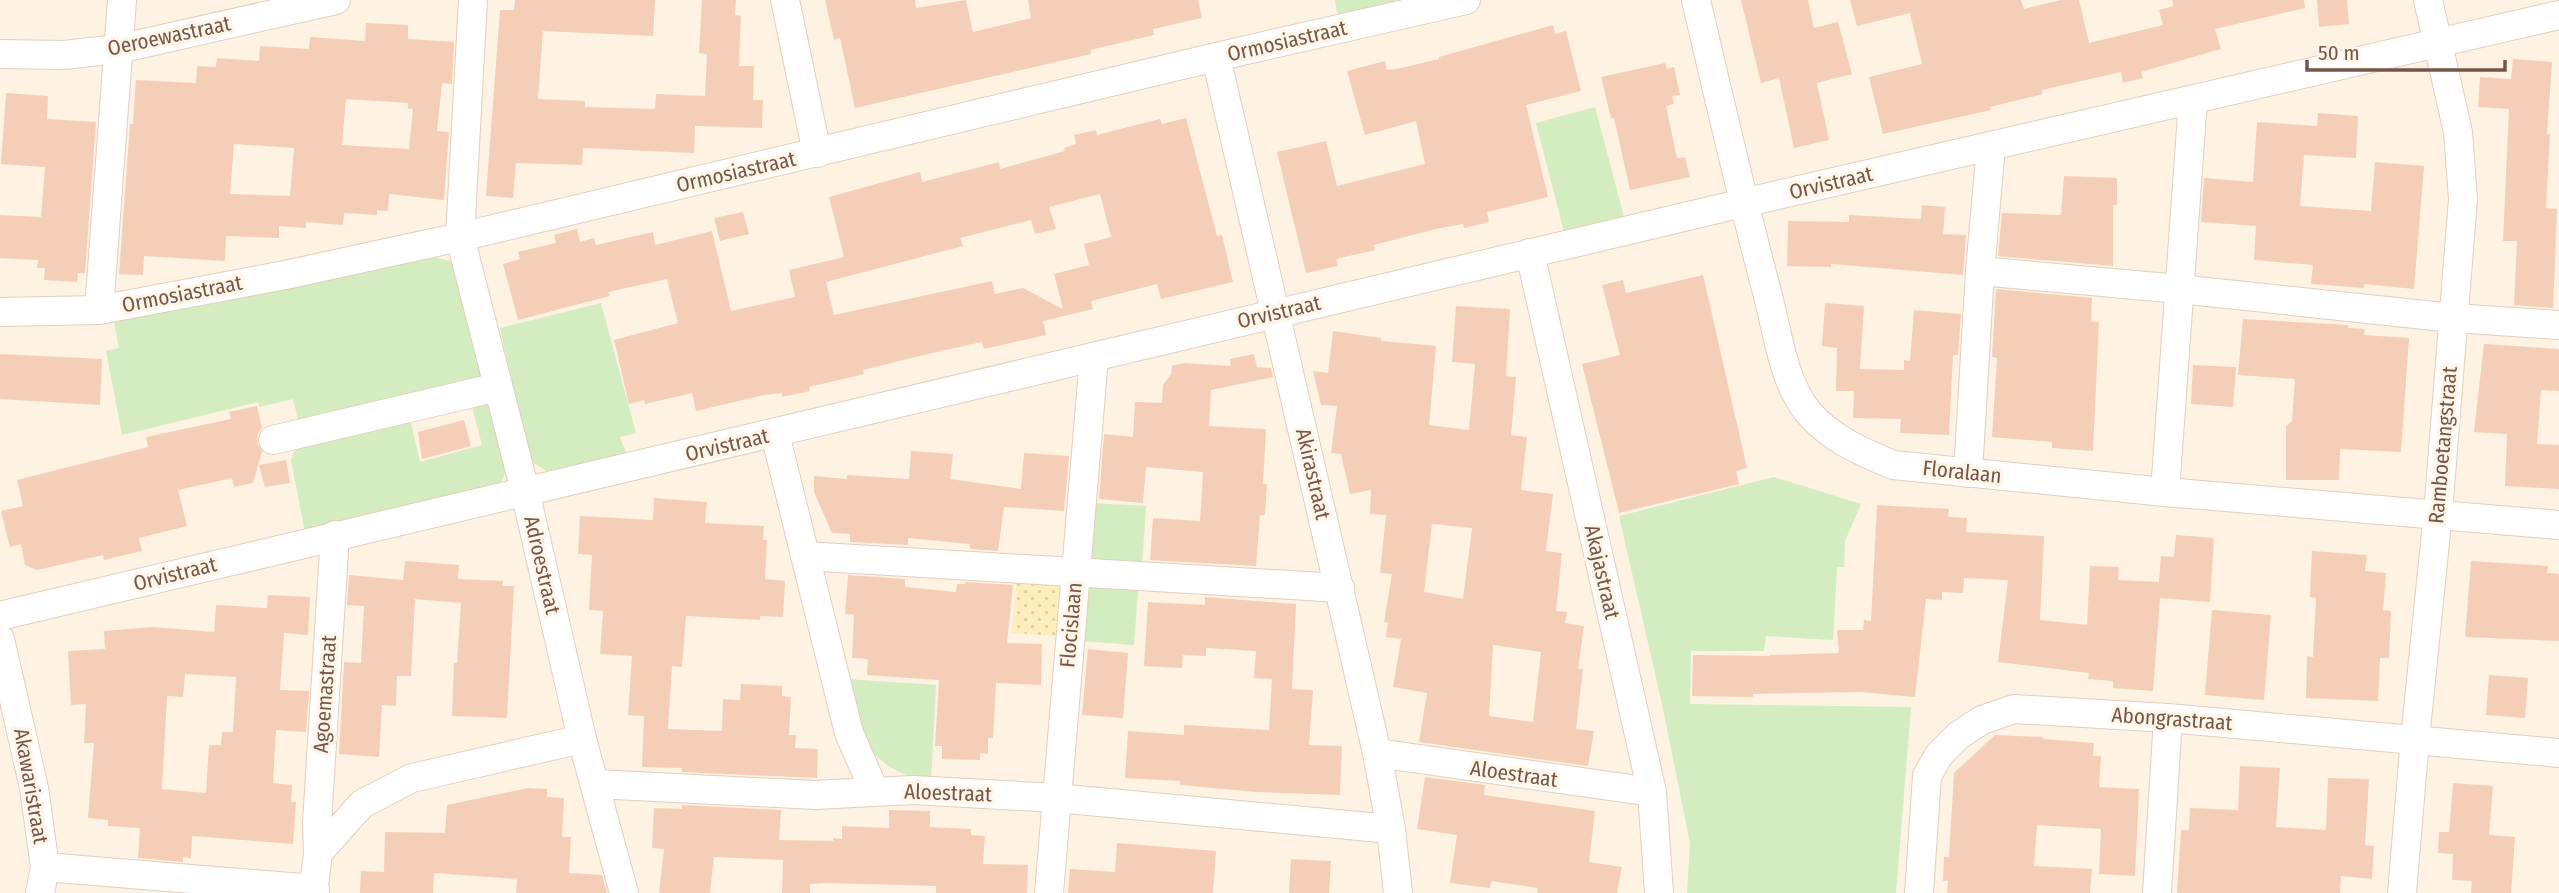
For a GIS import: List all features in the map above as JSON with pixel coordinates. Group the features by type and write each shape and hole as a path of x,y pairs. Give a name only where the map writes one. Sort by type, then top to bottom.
{"street":[{"path":"99,310 122,0"},
{"name":"Oeroewastraat","path":"0,54 64,55 118,49 336,0"},
{"name":"Adroestraat","path":"473,0 460,237 525,491 582,739 624,893"},
{"path":"785,0 817,153"},
{"name":"Ormosiastraat","path":"0,312 99,310 285,275 460,237 1466,0"},
{"name":"Floralaan","path":"1696,0 1743,203 1790,378 1807,411 1829,432 1854,449 1894,465 1968,473 2559,525"},
{"name":"Ramboetangstraat","path":"2402,893 2438,513 2463,199 2458,132 2428,0"},
{"name":"Orvistraat","path":"0,616 1530,253 2559,15"},
{"name":"Akirastraat","path":"1216,57 1377,753 1391,829 1398,893"},
{"path":"2165,492 2193,100"},
{"path":"1968,473 1980,271 1991,147"},
{"name":"Akajastraat","path":"1530,253 1652,792 1660,893"},
{"path":"1980,271 2453,318 2559,325"},
{"name":"Flocislaan","path":"1049,893 1094,358"},
{"path":"273,440 498,387"},
{"name":"Aloestraat","path":"775,434 849,733 874,790 1056,798 1391,829"},
{"name":"Agoemastraat","path":"314,891 335,535"},
{"path":"805,556 1340,588"},
{"name":"Akawaristraat","path":"0,639 34,788 42,880"},
{"name":"Abongrastraat","path":"1919,893 1927,776 1939,755 1959,735 1982,720 2014,709 2168,718 2559,752"},
{"path":"2157,893 2168,718"},
{"path":"318,853 362,804 412,778 582,739"},
{"name":"Aloestraat","path":"1377,753 1652,792"},
{"path":"596,784 815,795 874,790"},
{"path":"42,880 314,891"}],"green space":[{"path":"1335,0 1394,0 1395,4 1338,17"},
{"path":"1595,107 1624,217 1564,232 1536,123"},
{"path":"424,255 450,261 457,267 484,384 302,423 298,419 293,399 259,407 258,402 122,435 106,351 119,348 114,322"},
{"path":"601,303 636,433 620,437 627,455 548,472 532,462 527,453 500,328"},
{"path":"471,403 492,403 506,472 498,487 305,532 291,460 300,447 411,422 420,462 482,445"},
{"path":"1774,477 1861,504 1845,541 1844,567 1837,567 1833,640 1766,636 1764,651 1691,651 1690,704 1911,707 1896,893 1687,893 1690,843 1662,704 1619,516"},
{"path":"1091,503 1146,506 1142,567 1090,564"},
{"path":"1086,586 1138,591 1134,645 1081,641"},
{"path":"847,679 936,685 931,781 909,776 879,758 863,733"}],"sand":[{"path":"1017,577 1066,581 1059,636 1012,633"}],"building":[{"path":"515,0 655,0 653,36 543,31 538,99 585,101 585,107 655,109 656,94 705,96 707,54 699,53 702,0 736,0 735,15 741,16 739,66 754,66 753,100 763,100 762,128 695,126 694,153 583,148 582,165 516,163 513,198 486,196 500,10 514,10"},
{"path":"825,0 915,0 916,8 966,0 973,32 1031,18 1028,0 1198,0 1202,18 1153,29 1154,35 1090,50 1091,54 855,108 840,38 834,40"},
{"path":"1741,0 1808,0 1814,28 1838,22 1852,74 1817,83 1829,140 1794,148 1779,78 1761,83"},
{"path":"1850,0 2021,0 2024,9 2061,0 2079,0 2089,43 2163,25 2159,10 2174,6 2172,0 2304,0 2305,8 2215,29 2221,49 2141,72 2143,78 2123,83 2121,72 2042,90 2043,94 1990,107 1991,110 1883,134 1869,77 1922,64 1910,13 1857,26"},
{"path":"2317,0 2347,0 2349,24 2319,27"},
{"path":"366,23 408,25 408,39 454,42 452,84 442,83 437,131 449,132 444,200 389,194 388,211 377,210 377,215 344,213 343,225 306,222 306,228 279,226 279,238 226,236 225,261 144,256 143,275 119,274 130,124 133,124 136,80 196,83 197,66 216,67 217,58 259,61 260,46 309,49 310,37 365,41","holes":["346,99 408,103 408,109 413,109 409,149 342,145","234,144 294,148 290,196 230,194"]},
{"path":"1553,25 1555,34 1566,31 1581,91 1526,105 1548,197 1487,212 1489,222 1464,228 1463,224 1440,228 1374,245 1375,250 1336,259 1338,266 1306,273 1277,152 1326,141 1337,186 1425,164 1416,121 1365,135 1347,71 1385,61 1387,70 1397,69"},
{"path":"2513,59 2552,62 2546,208 2557,209 2553,308 2514,305 2517,241 2503,241 2509,109 2478,107 2480,77 2511,79"},
{"path":"1665,63 1667,69 1674,67 1680,95 1672,96 1674,104 1666,106 1677,158 1685,157 1690,177 1630,190 1614,118 1611,118 1601,77"},
{"path":"6,93 48,96 47,119 96,122 85,273 78,273 77,282 44,280 45,268 37,268 38,260 0,258 0,215 41,217 45,167 1,164"},
{"path":"2318,113 2358,116 2356,158 2304,155 2300,206 2371,211 2375,162 2424,166 2414,289 2364,284 2364,288 2311,284 2313,265 2254,260 2256,226 2201,222 2204,178 2253,182 2257,122 2317,126"},
{"path":"1186,118 1217,236 1222,235 1233,282 1161,299 1157,284 1091,301 1093,309 1043,321 1046,335 984,349 982,342 919,356 863,370 864,374 809,387 810,391 782,397 782,393 764,395 696,411 692,393 645,404 644,400 629,404 614,340 678,323 667,279 608,292 610,296 518,320 503,264 520,259 518,252 556,243 554,235 577,229 580,242 594,238 596,245 653,232 655,245 712,231 731,311 795,297 789,270 844,257 829,197 920,172 922,182 999,162 1000,169 1065,151 1064,148 1076,144 1074,135 1096,130 1097,135 1160,119 1162,124","holes":["1100,194 1111,237 1084,244 1089,265 1054,274 1063,309 1023,288 995,294 992,281 834,315 826,282 963,246 960,238 1031,220 1035,234 1056,229 1049,207"]},
{"path":"2064,176 2117,178 2117,205 2113,205 2113,266 1998,256 2002,213 2061,215"},
{"path":"1922,205 1945,207 1943,234 1966,235 1963,275 1831,264 1831,267 1787,266 1788,221 1849,222 1849,215 1921,219"},
{"path":"743,212 749,234 720,241 714,218"},
{"path":"1703,275 1747,468 1736,471 1739,484 1619,513 1582,364 1620,355 1602,285 1623,280 1626,293"},
{"path":"1996,289 2092,298 2091,321 2099,322 2093,451 2052,448 2052,442 1992,437 1997,358 1992,357"},
{"path":"1825,303 1864,306 1860,369 1904,370 1904,360 1910,361 1914,310 1961,314 1958,355 1953,355 1949,435 1900,433 1901,419 1853,418 1854,391 1836,391 1837,348 1822,346"},
{"path":"1456,306 1510,309 1506,376 1516,377 1511,435 1527,437 1521,490 1553,494 1546,551 1562,553 1556,611 1567,612 1565,623 1584,626 1578,669 1583,669 1576,729 1594,731 1588,766 1419,742 1427,693 1393,687 1401,639 1386,637 1388,623 1384,622 1392,574 1380,573 1386,515 1370,514 1371,490 1350,494 1341,454 1331,453 1337,406 1321,405 1313,371 1328,373 1333,331 1381,338 1381,341 1436,346 1429,425 1469,430 1475,364 1452,362","holes":["1432,524 1472,528 1463,599 1424,592","1493,645 1541,652 1533,722 1489,716"]},
{"path":"2243,319 2348,325 2348,328 2365,329 2364,335 2409,338 2401,452 2340,449 2339,480 2286,480 2286,426 2292,421 2295,379 2238,375"},
{"path":"2484,344 2559,349 2559,391 2541,390 2537,444 2559,445 2559,489 2505,486 2507,434 2474,432"},
{"path":"0,354 102,359 100,405 0,399"},
{"path":"1254,354 1257,367 1271,368 1273,377 1211,390 1209,426 1266,429 1263,484 1267,484 1265,515 1260,515 1256,566 1150,560 1153,518 1200,521 1203,472 1146,467 1143,503 1099,499 1104,434 1133,437 1135,402 1162,403 1163,385 1171,374 1172,366 1184,363 1231,366 1230,359"},
{"path":"2193,365 2236,367 2233,407 2191,404"},
{"path":"257,406 262,428 257,435 257,443 262,452 253,483 234,487 232,478 178,490 187,526 139,538 142,551 104,560 103,555 37,570 25,565 21,544 10,547 1,511 23,506 17,480 148,447 146,437 231,419 229,412"},
{"path":"464,420 471,446 422,459 418,432"},
{"path":"911,451 953,454 950,479 1021,489 1024,453 1069,456 1064,511 1004,507 998,551 970,549 970,544 908,538 908,545 850,542 850,534 832,533 814,492 814,476 909,479"},
{"path":"286,460 290,483 265,487 259,465"},
{"path":"654,498 707,502 705,523 764,526 763,540 767,540 765,579 785,581 783,617 760,616 760,620 686,616 682,667 672,666 668,729 722,731 723,699 740,700 741,684 782,686 782,696 791,697 789,735 796,735 795,748 818,749 817,778 682,772 682,768 642,767 644,716 628,715 632,656 600,654 603,611 589,610 592,555 578,554 580,516 653,520"},
{"path":"1877,505 1949,509 1948,517 1967,518 1966,532 2044,536 2040,620 2087,625 2090,566 2119,567 2118,580 2159,582 2161,556 2174,557 2176,535 2214,538 2210,602 2160,598 2153,691 2113,688 2113,681 2088,679 2089,673 1998,662 2008,580 1964,578 1963,593 1942,592 1942,600 1926,599 1915,697 1860,692 1753,694 1753,697 1692,696 1693,655 1839,653 1837,630 1863,630 1864,620 1871,621"},
{"path":"2312,551 2367,555 2365,571 2386,573 2383,610 2391,611 2389,658 2380,658 2378,701 2306,698 2307,656 2313,657 2316,598 2310,597"},
{"path":"405,561 459,565 458,579 503,581 502,586 514,586 507,718 452,716 454,663 457,663 461,603 415,599 411,676 397,676 396,706 382,705 379,757 339,754 344,662 361,663 364,606 347,605 349,575 403,580"},
{"path":"2471,561 2548,566 2547,573 2559,574 2559,641 2465,637"},
{"path":"848,575 905,579 905,587 956,592 957,584 966,582 1013,585 1007,643 1042,644 1041,685 996,683 993,738 988,738 988,754 980,753 980,760 942,759 942,746 935,746 939,680 867,675 868,659 852,658 854,615 845,614"},
{"path":"268,595 310,597 308,635 284,633 280,690 309,691 306,732 276,730 273,783 292,785 291,802 296,802 293,844 192,836 191,858 183,857 183,862 138,858 140,828 108,826 108,820 88,818 94,743 84,743 86,704 71,705 68,651 105,649 104,631 153,627 214,632 216,605 267,608","holes":["185,674 236,677 233,732 222,732 221,745 209,745 206,793 162,789 167,696 183,697"]},
{"path":"1205,597 1296,604 1292,689 1313,690 1309,745 1342,746 1340,795 1256,792 1180,785 1180,781 1125,778 1128,731 1184,735 1184,725 1269,730 1272,679 1254,678 1256,651 1206,648 1206,656 1183,655 1182,668 1144,666 1148,602 1205,605"},
{"path":"2212,610 2271,615 2264,700 2205,695"},
{"path":"1088,649 1128,653 1123,718 1082,715"},
{"path":"2489,675 2528,678 2525,718 2486,715"},
{"path":"1995,735 2094,743 2093,756 2101,756 2099,787 2139,789 2135,876 2099,874 2101,829 2037,825 2034,866 2092,869 2090,893 1947,893 1948,881 1943,881 1944,857 1949,857 1954,773"},
{"path":"2240,766 2280,768 2276,827 2326,830 2328,778 2369,779 2365,845 2374,846 2372,879 2341,876 2340,893 2177,893 2181,830 2189,830 2190,808 2238,810"},
{"path":"1425,777 1485,785 1484,795 1595,811 1589,862 1622,867 1617,893 1537,893 1538,888 1491,881 1490,888 1450,883 1457,835 1417,829"},
{"path":"2453,783 2493,786 2489,835 2515,837 2511,893 2471,893 2472,881 2452,880 2453,854 2438,853 2439,832 2449,832"},
{"path":"528,788 547,789 547,797 564,798 562,837 571,837 569,873 602,875 607,893 516,893 517,879 434,873 433,893 360,893 361,871 384,872 385,832 445,833 447,805"},
{"path":"682,805 781,810 779,840 833,841 833,838 842,839 842,826 889,828 889,810 930,811 930,827 971,829 971,835 985,836 983,864 1028,865 1027,893 936,893 936,886 826,883 810,884 810,893 782,893 783,860 714,857 710,893 659,893 664,849 652,848 654,808 682,809"},
{"path":"1117,843 1216,851 1213,893 1068,893 1070,869 1115,872"},
{"path":"1291,859 1331,861 1329,893 1289,893"}]}
